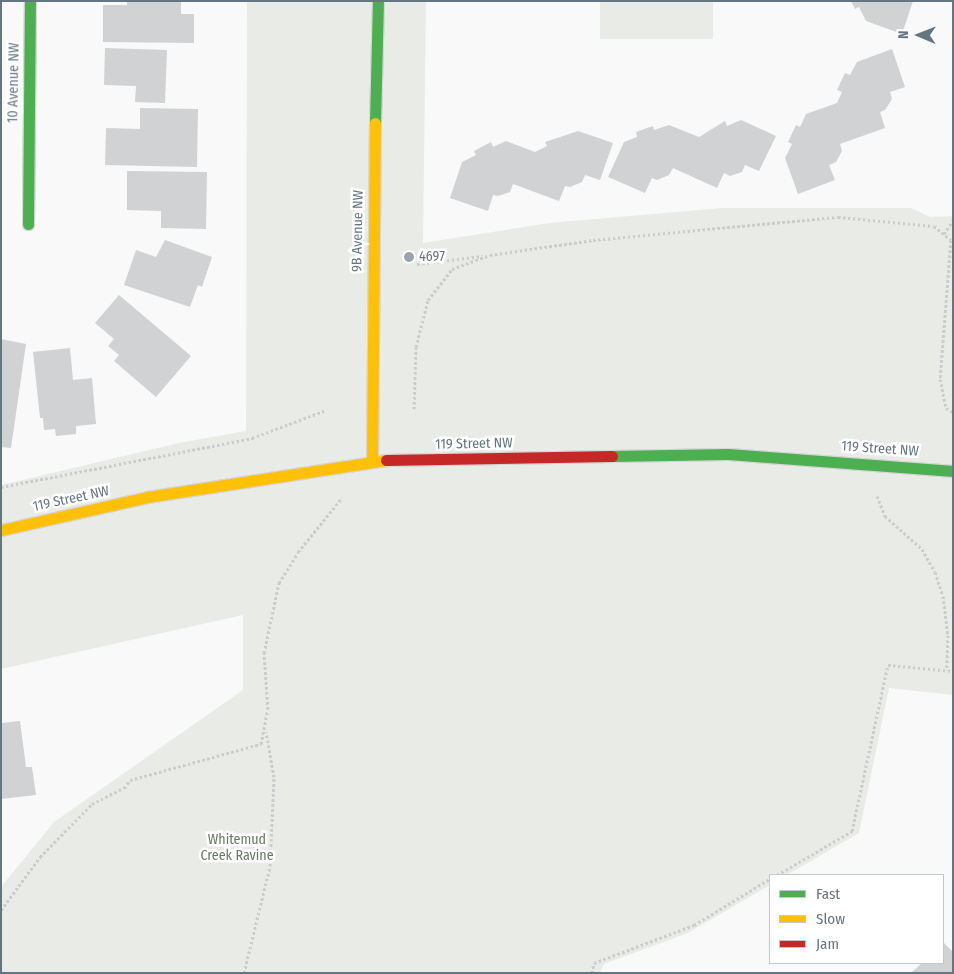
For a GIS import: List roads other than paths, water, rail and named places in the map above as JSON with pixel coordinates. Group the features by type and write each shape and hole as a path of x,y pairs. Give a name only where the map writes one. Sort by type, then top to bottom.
{"street":[{"name":"10 Avenue NW","path":"28,224 30,1"},
{"name":"9B Avenue NW","path":"372,460 378,1"},
{"name":"119 Street NW","path":"1,530 147,498 372,460 728,454 953,471"}],"place":[{"name":"4697","path":"409,257"}],"park label":[{"name":"Whitemud Creek Ravine","path":"237,848"}]}
